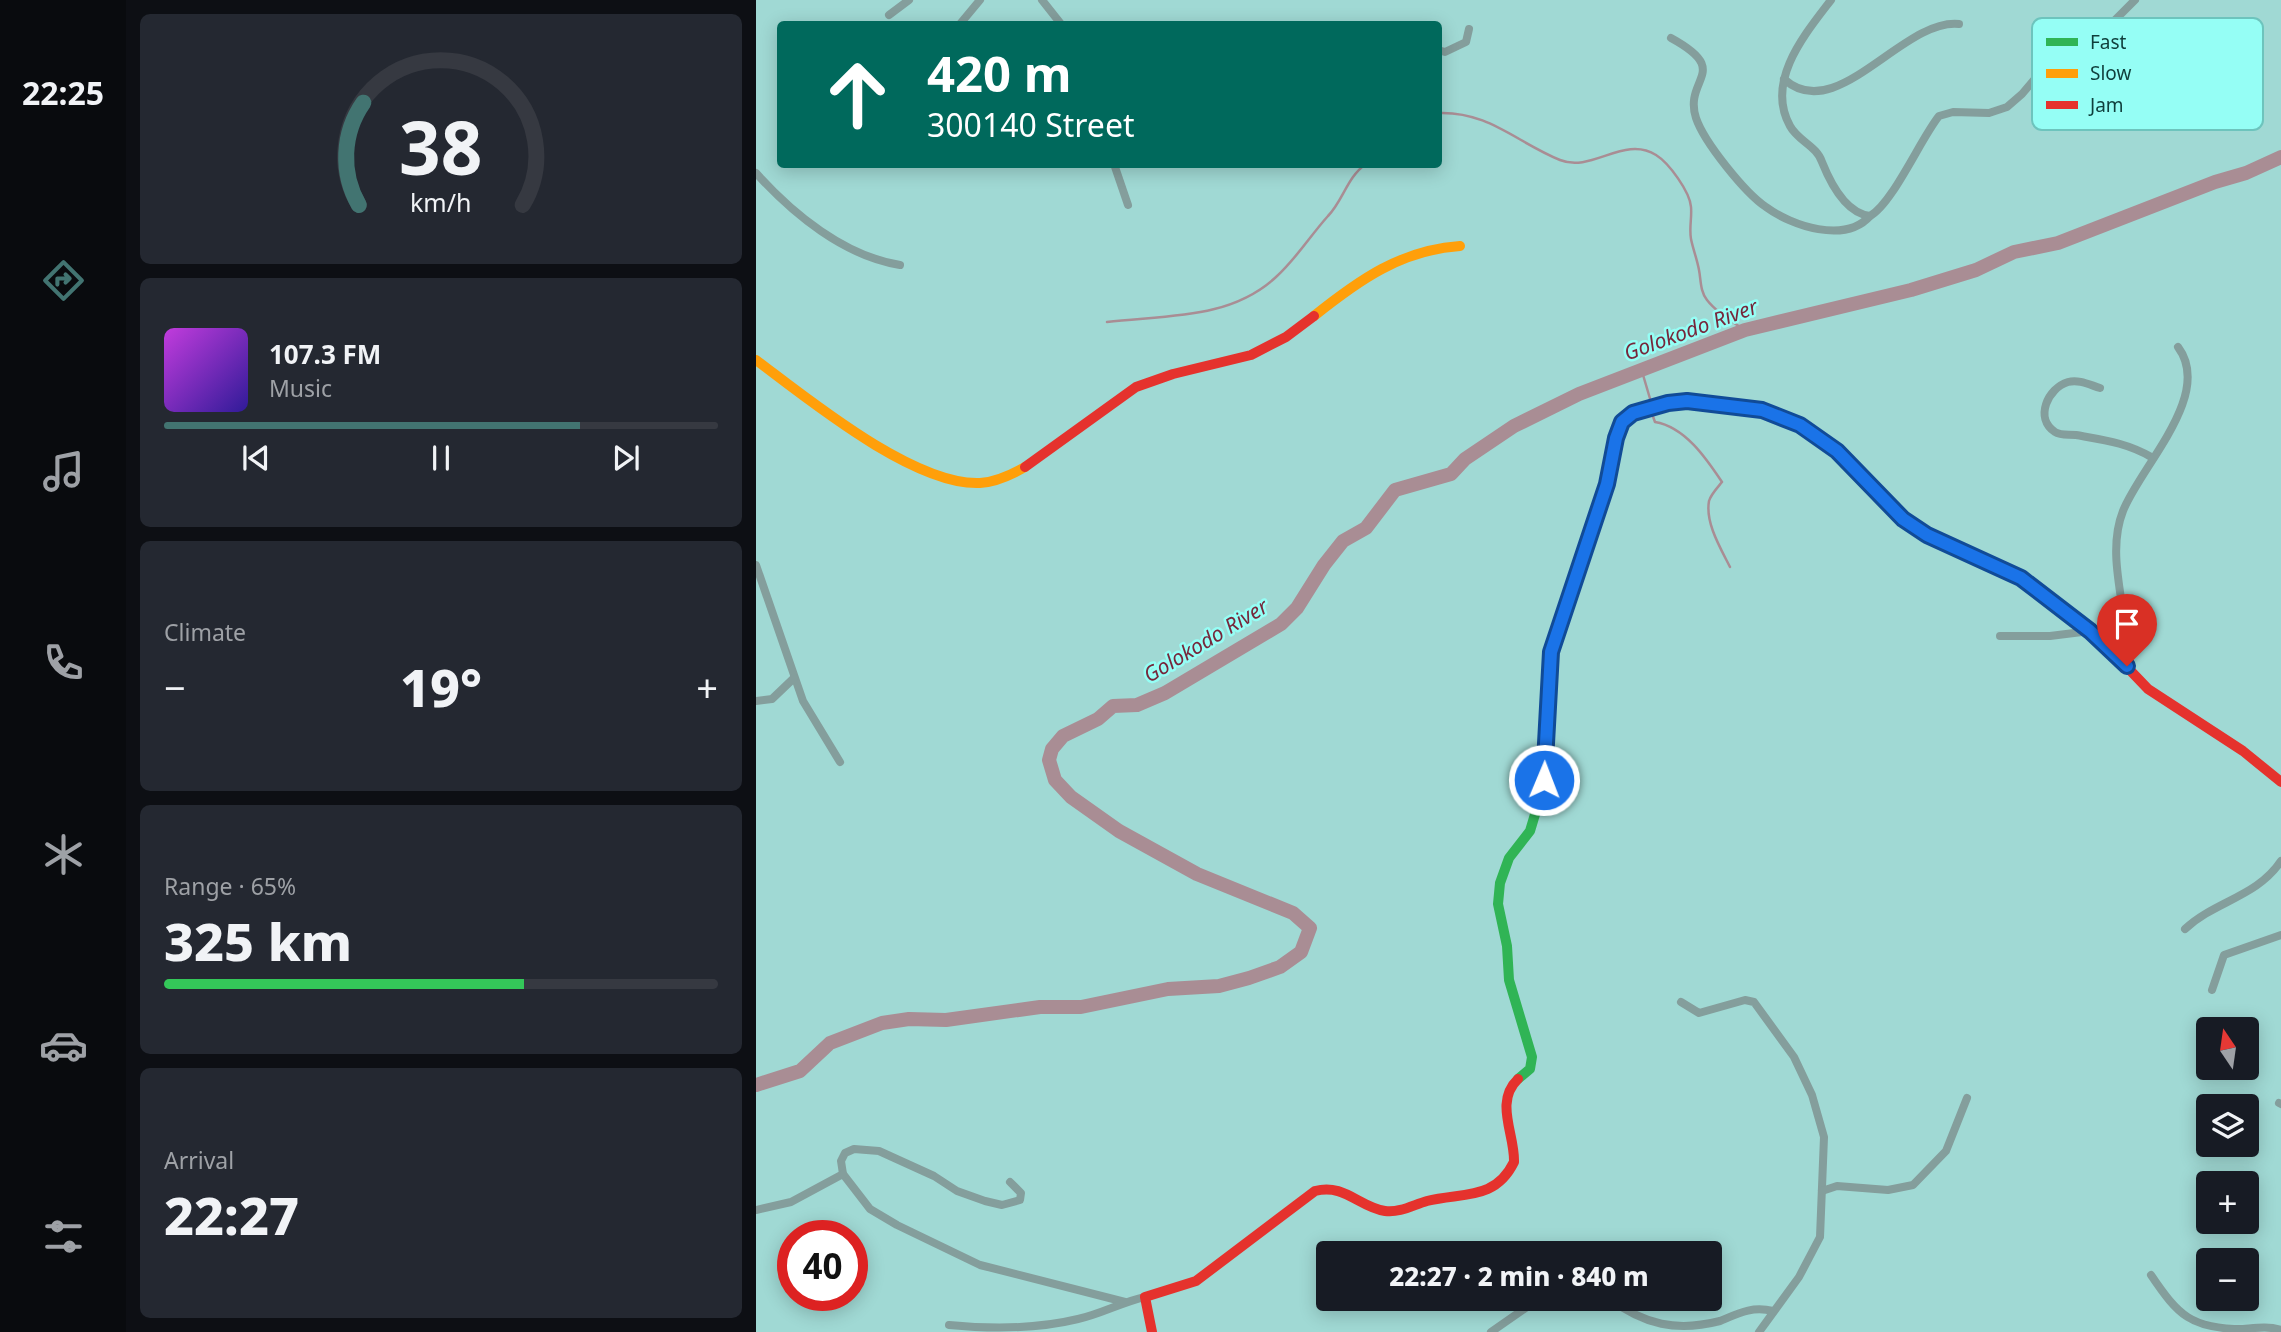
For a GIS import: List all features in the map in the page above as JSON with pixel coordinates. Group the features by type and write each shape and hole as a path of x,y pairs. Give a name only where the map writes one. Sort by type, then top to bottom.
{"street":[{"path":"889,15 909,0"},
{"path":"962,21 980,0"},
{"path":"1042,0 1059,21"},
{"path":"1831,0 1789,62 1784,79 1784,109 1791,128 1819,155 1834,189 1862,214 1870,216"},
{"path":"2116,18 2135,0"},
{"path":"1784,79 1807,89 1834,88 1858,76 1915,36 1942,24 1959,24"},
{"path":"1442,51 1466,42 1469,29"},
{"path":"1671,38 1689,48 1701,60 1703,76 1696,99 1696,118 1752,196 1777,214 1817,228 1851,228 1879,210 1939,116 1953,112 1989,113 2007,107 2032,82"},
{"path":"1115,168 1128,205"},
{"path":"756,173 785,202 836,240 868,257 901,265"},
{"path":"756,360 817,407 925,470 963,481 990,481 1024,468 1056,448 1108,404 1136,388 1154,379 1235,360 1271,346 1365,277 1424,250 1460,246"},
{"path":"2127,666 2127,629 2117,544 2118,526 2123,509 2174,425 2184,399 2187,363 2178,347"},
{"path":"2100,388 2078,381 2057,388 2044,407 2043,417 2054,432 2126,444 2153,458"},
{"path":"949,1325 977,1328 1078,1319 1125,1301 1196,1281 1304,1197 1322,1188 1337,1189 1373,1209 1394,1212 1426,1201 1476,1195 1508,1173 1514,1155 1504,1104 1512,1082 1530,1069 1532,1058 1509,980 1498,895 1506,866 1530,831 1542,791 1551,652 1607,484 1622,422 1642,409 1687,401 1762,410 1800,425 1837,451 1903,519 1934,539 2010,571 2090,631 2148,689 2173,708 2243,751 2281,782"},
{"path":"756,565 794,678 818,730 840,762"},
{"path":"2000,636 2050,636 2090,631"},
{"path":"756,701 772,699 794,678"},
{"path":"2185,929 2199,916 2262,884 2281,861"},
{"path":"2212,990 2224,955 2281,936"},
{"path":"1681,1003 1699,1013 1750,1000 1767,1017 1794,1057 1818,1112 1824,1137 1822,1227 1817,1246 1759,1332"},
{"path":"1822,1191 1837,1186 1888,1190 1913,1185 1946,1151 1967,1098"},
{"path":"1010,1182 1021,1193 1020,1200 1014,1204 1002,1205 957,1191 900,1160 865,1149 854,1149 845,1153 841,1161 843,1174 875,1214 980,1265 1125,1301"},
{"path":"756,1210 791,1202 843,1174"},
{"path":"2151,1275 2173,1307 2190,1320 2227,1329 2281,1330"},
{"path":"1144,1297 1152,1332"},
{"path":"1627,1311 1647,1325 1671,1331 1705,1326 1751,1308 1773,1311"},
{"path":"1491,1332 1521,1311"}],"waterway":[{"path":"1442,113 1487,122 1544,153 1572,163 1632,149 1656,155 1678,178 1690,201 1691,239 1705,297 1720,313 1745,330"},
{"name":"Golokodo River","path":"756,1085 800,1071 830,1043 882,1023 909,1019 946,1020 1040,1007 1081,1007 1168,989 1219,986 1280,967 1301,952 1310,928 1293,913 1197,874 1119,831 1071,797 1055,780 1049,760 1052,749 1063,736 1098,719 1113,706 1137,705 1165,693 1281,624 1297,608 1343,541 1366,528 1395,490 1451,474 1465,459 1514,426 1579,394 1745,330 1911,290 1976,270 2014,252 2058,243 2215,182 2246,173 2281,157"},
{"path":"1107,322 1196,313 1238,301 1258,291 1290,263 1333,210 1361,168"},
{"path":"1641,368 1651,402"},
{"path":"1651,411 1655,422 1676,430 1694,445 1722,482 1710,498 1708,509 1715,536 1730,567"}],"traffic: fast":[{"path":"1518,1079 1530,1069 1532,1057 1509,980 1507,946 1498,904 1500,883 1509,858 1530,831 1542,791 1554,643"}],"traffic: slow":[{"path":"1314,316 1347,290 1400,260 1460,246"},
{"path":"756,360 832,417 894,456 924,471 954,480 980,483 1003,478 1025,467"},
{"path":"1554,643 1594,526 1617,434 1625,420 1639,410 1659,404 1685,402 1740,407 1788,420 1819,439 1888,505 1918,529"}],"traffic: jam":[{"path":"1025,467 1136,387 1173,374 1251,355 1286,337 1314,316"},
{"path":"1918,529 2021,578 2103,642 2148,689 2243,751 2281,782"},
{"path":"1152,1332 1145,1297 1196,1281 1315,1191 1335,1190 1376,1209 1391,1211 1427,1201 1476,1193 1497,1183 1514,1162 1506,1108 1511,1088 1518,1079"}],"route":[{"path":"1544,780 1544,727 1551,652 1607,484 1616,438 1622,422 1633,413 1668,403 1687,401 1762,410 1800,425 1825,440 1903,519 1927,535 2021,578 2090,631 2127,666"}]}
